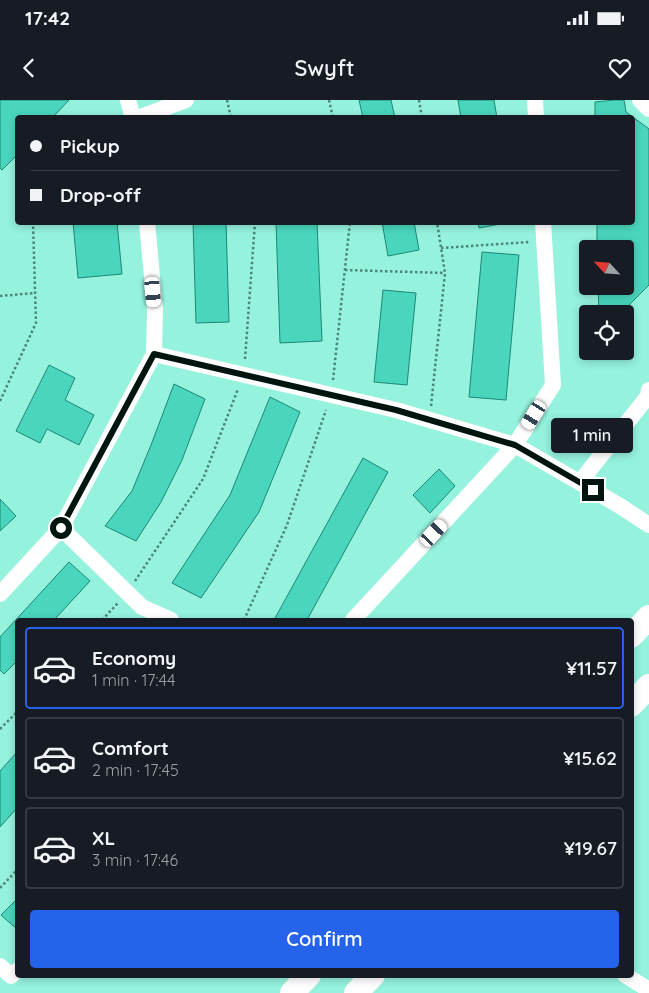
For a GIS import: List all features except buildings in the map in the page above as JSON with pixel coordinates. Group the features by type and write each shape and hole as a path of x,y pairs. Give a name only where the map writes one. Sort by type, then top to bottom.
{"highway":[{"path":"634,633 649,617"},
{"path":"634,702 649,686"},
{"path":"292,993 306,978"},
{"path":"356,993 371,978"}],"street":[{"path":"128,100 132,115"},
{"path":"146,115 186,100"},
{"path":"535,100 536,115"},
{"path":"640,100 649,108"},
{"path":"0,594 61,528 154,354 155,310 147,225"},
{"path":"355,618 515,445 553,385 543,225"},
{"path":"154,354 396,410 515,445 580,482 649,525"},
{"path":"580,482 648,396 649,390"},
{"path":"61,528 142,607 167,618"},
{"path":"0,966 11,976 15,973"},
{"path":"630,978 649,990"}],"path":[{"path":"227,100 230,115"},
{"path":"329,100 332,115"},
{"path":"419,100 422,115"},
{"path":"0,401 36,323 33,225"},
{"path":"104,618 128,593 203,480 244,375 255,225"},
{"path":"245,618 287,525 331,395 350,225"},
{"path":"429,420 445,273 437,225"},
{"path":"441,248 544,241"},
{"path":"345,270 445,273"},
{"path":"0,296 35,293"},
{"path":"0,730 15,714"},
{"path":"0,888 15,872"}],"route":[{"path":"61,528 154,354 396,410 515,445 593,490"}]}
